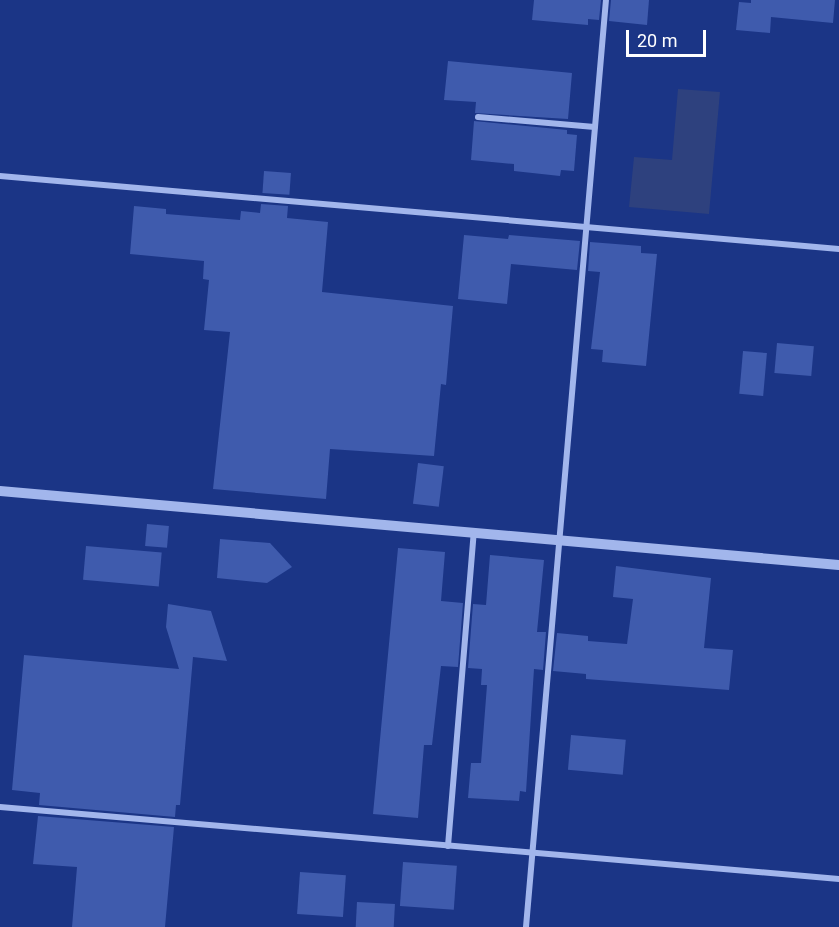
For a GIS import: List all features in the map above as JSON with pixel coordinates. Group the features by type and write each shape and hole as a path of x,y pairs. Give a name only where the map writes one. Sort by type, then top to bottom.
{"street":[{"path":"526,927 606,0"},
{"path":"478,117 595,127"},
{"path":"0,176 839,249"},
{"path":"0,491 839,565"},
{"path":"448,846 474,532"},
{"path":"0,807 839,879"}],"water":[{"path":"678,89 720,92 709,214 629,207 634,157 672,160"}],"building":[{"path":"534,0 601,0 599,20 588,19 588,25 532,20"},
{"path":"611,0 649,0 647,25 609,21"},
{"path":"751,0 835,0 833,23 771,17 770,33 736,30 739,2 751,3"},
{"path":"448,61 572,73 568,119 475,113 476,102 444,100"},
{"path":"474,121 567,130 567,134 577,135 574,171 561,170 560,176 514,171 514,164 471,160"},
{"path":"264,171 291,173 289,195 262,193"},
{"path":"261,204 288,206 287,218 328,222 322,292 453,306 446,385 441,384 434,456 330,449 326,499 213,489 230,332 204,330 209,280 203,279 204,261 130,254 134,206 166,209 166,214 240,220 241,211 260,213"},
{"path":"464,235 508,239 509,235 580,241 577,270 511,264 507,304 458,299"},
{"path":"590,242 641,246 641,253 657,254 646,366 602,362 603,350 591,349 600,272 588,271"},
{"path":"777,343 814,346 811,376 774,373"},
{"path":"743,351 767,353 763,396 739,394"},
{"path":"418,463 444,466 439,507 413,504"},
{"path":"147,524 169,526 167,548 145,546"},
{"path":"220,539 270,543 292,567 267,583 217,578"},
{"path":"86,546 162,553 159,586 83,580"},
{"path":"398,548 445,552 441,601 463,603 458,667 441,666 432,745 424,745 418,818 373,814"},
{"path":"490,555 544,560 537,632 546,632 543,670 534,669 526,792 520,791 519,801 468,798 471,763 481,763 487,685 481,685 482,669 468,668 473,604 486,605"},
{"path":"616,566 711,578 704,648 733,650 729,690 586,679 586,674 553,671 557,633 588,636 588,641 627,644 633,599 613,597"},
{"path":"168,604 211,611 227,661 193,657 180,805 176,805 175,817 39,805 40,793 12,790 24,655 179,669 166,627"},
{"path":"571,735 626,740 623,775 568,770"},
{"path":"38,816 174,827 165,927 72,927 77,867 33,864"},
{"path":"403,862 457,866 454,910 400,906"},
{"path":"300,872 346,875 343,917 297,914"},
{"path":"357,902 395,904 394,927 356,927"}]}
